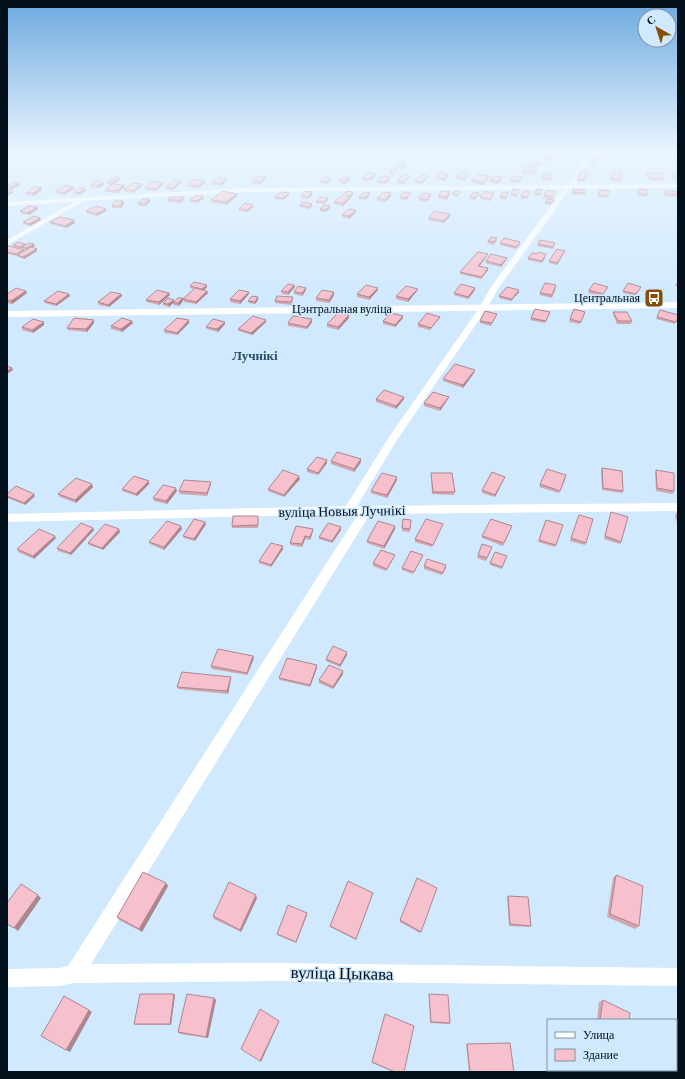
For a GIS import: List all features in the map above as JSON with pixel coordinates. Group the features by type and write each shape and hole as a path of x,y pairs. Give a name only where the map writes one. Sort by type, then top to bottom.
{"main road":[{"name":"Цэнтральная вуліца","path":"7,314 336,308 483,308 678,305"}],"street":[{"path":"7,204 57,201"},
{"path":"7,243 80,201"},
{"path":"349,510 393,439 483,308 494,289 559,201"},
{"name":"вуліца Новыя Лучнікі","path":"7,518 349,510 678,507"},
{"path":"74,974 366,511"},
{"name":"вуліца Цыкава","path":"7,978 59,977 74,974 278,972 678,977"}],"building":[{"path":"115,201 123,201 120,206 112,206"},
{"path":"140,201 148,201 145,204 138,203"},
{"path":"335,201 345,201 343,203"},
{"path":"303,202 312,204 309,207 300,205"},
{"path":"245,203 253,205 247,210 239,209"},
{"path":"324,205 330,206 326,210 320,209"},
{"path":"29,206 37,207 28,213 20,211"},
{"path":"96,206 106,209 96,214 86,211"},
{"path":"349,209 356,210 349,216 342,215"},
{"path":"434,211 450,214 444,221 429,218"},
{"path":"34,216 40,218 29,224 23,222"},
{"path":"60,217 74,220 65,226 50,222"},
{"path":"491,237 497,238 494,242 488,241"},
{"path":"504,238 520,242 517,247 500,243"},
{"path":"540,240 555,243 553,247 538,244"},
{"path":"18,242 25,244 20,247 13,245"},
{"path":"29,243 34,244 26,248 21,247"},
{"path":"9,246 24,250 16,254 7,252 7,247"},
{"path":"31,247 37,249 23,257 17,255"},
{"path":"557,249 565,251 557,263 549,261"},
{"path":"478,252 488,254 478,266 488,268 482,277 460,272"},
{"path":"538,252 546,254 542,261 528,258 532,253 537,254"},
{"path":"491,254 507,258 501,265 486,261"},
{"path":"194,282 207,285 202,289 190,286"},
{"path":"545,283 556,285 552,295 540,293"},
{"path":"594,283 608,287 603,294 589,290"},
{"path":"628,283 641,287 636,294 623,291"},
{"path":"288,284 294,285 288,292 281,291"},
{"path":"461,284 475,288 468,297 454,293"},
{"path":"366,285 378,288 369,297 357,294"},
{"path":"298,286 306,288 302,293 294,292"},
{"path":"406,286 418,289 408,299 396,296"},
{"path":"507,287 519,290 512,299 499,296"},
{"path":"16,288 26,291 11,301 7,300 7,294"},
{"path":"195,288 207,291 196,302 183,299"},
{"path":"157,290 169,293 159,302 146,300"},
{"path":"239,290 249,292 240,301 230,299"},
{"path":"322,290 334,292 329,300 316,298"},
{"path":"58,291 69,294 56,304 44,301"},
{"path":"111,292 121,294 108,305 98,302"},
{"path":"252,296 258,297 255,302 248,301"},
{"path":"277,296 293,297 291,302 275,301"},
{"path":"168,298 174,300 168,304 163,303"},
{"path":"178,298 183,298 178,303 173,303"},
{"path":"535,309 550,312 546,321 531,318"},
{"path":"574,309 585,312 581,322 570,319"},
{"path":"660,310 678,315 676,322 657,317"},
{"path":"485,311 497,314 492,323 480,321"},
{"path":"339,312 349,315 338,327 327,324"},
{"path":"613,312 627,312 632,321 618,321"},
{"path":"391,313 403,316 395,325 383,321"},
{"path":"427,313 440,317 431,328 418,324"},
{"path":"253,316 266,320 251,333 238,329"},
{"path":"293,316 312,319 307,327 288,323"},
{"path":"74,318 94,320 86,329 67,328"},
{"path":"122,318 132,321 121,329 111,326"},
{"path":"177,318 189,320 177,333 164,330"},
{"path":"33,319 44,322 32,330 22,327"},
{"path":"213,319 225,322 217,329 206,327"},
{"path":"455,364 475,370 463,385 443,379"},
{"path":"7,366 12,368 7,371"},
{"path":"384,390 404,397 396,406 376,399"},
{"path":"433,392 449,397 440,408 424,403"},
{"path":"337,452 361,459 354,469 331,461"},
{"path":"317,457 327,460 318,473 307,469"},
{"path":"602,468 622,471 623,491 603,488"},
{"path":"547,469 566,475 560,491 540,484"},
{"path":"283,470 299,476 284,495 268,489"},
{"path":"656,470 674,473 674,491 657,488"},
{"path":"492,472 505,477 495,495 482,490"},
{"path":"382,473 397,477 387,495 371,491"},
{"path":"431,473 452,473 455,492 433,492"},
{"path":"134,476 149,481 136,494 122,489"},
{"path":"76,478 92,484 75,500 58,494"},
{"path":"184,480 211,482 207,493 179,491"},
{"path":"163,485 176,488 166,501 153,498"},
{"path":"16,486 34,494 24,503 7,496 7,494"},
{"path":"611,512 628,517 621,542 605,536"},
{"path":"579,515 593,519 586,543 571,538"},
{"path":"233,516 258,516 258,525 232,526"},
{"path":"194,519 205,522 194,539 183,536"},
{"path":"403,519 411,520 410,529 402,528"},
{"path":"426,519 443,524 433,545 415,539"},
{"path":"491,519 512,526 504,543 482,536"},
{"path":"546,520 563,525 556,545 539,540"},
{"path":"167,521 181,526 164,547 149,542"},
{"path":"378,521 395,526 384,546 367,541"},
{"path":"81,523 93,528 70,553 57,548"},
{"path":"328,523 341,527 332,541 319,537"},
{"path":"105,524 119,529 102,548 88,543"},
{"path":"296,526 313,529 310,537 305,536 302,544 290,543"},
{"path":"39,529 55,536 33,556 17,549"},
{"path":"271,543 283,546 271,565 259,561"},
{"path":"482,544 492,547 487,558 478,555"},
{"path":"381,550 395,555 387,569 373,563"},
{"path":"411,551 423,555 414,572 402,568"},
{"path":"495,552 507,556 502,567 490,563"},
{"path":"427,559 446,565 443,573 424,566"},
{"path":"333,646 347,652 340,665 326,659"},
{"path":"218,649 253,656 247,673 211,666"},
{"path":"287,658 317,665 310,685 279,678"},
{"path":"329,665 343,671 333,687 319,680"},
{"path":"182,672 231,677 227,691 177,687"},
{"path":"143,872 166,883 139,929 117,917"},
{"path":"616,875 643,886 639,926 610,914"},
{"path":"417,878 437,888 421,932 400,920"},
{"path":"348,881 373,893 356,939 330,926"},
{"path":"229,882 256,895 240,930 213,916"},
{"path":"21,884 38,895 14,928 7,924 7,903"},
{"path":"508,896 528,897 531,926 510,924"},
{"path":"288,905 307,913 296,942 277,934"},
{"path":"140,994 174,994 170,1024 134,1024"},
{"path":"187,994 214,998 206,1037 178,1032"},
{"path":"429,994 448,995 450,1023 431,1022"},
{"path":"64,996 89,1010 66,1050 41,1036"},
{"path":"603,1000 630,1013 629,1019 600,1019"},
{"path":"260,1009 279,1021 260,1061 241,1049"},
{"path":"385,1014 414,1026 404,1072 395,1072 372,1062"},
{"path":"510,1043 514,1072 470,1072 467,1044"}],"place":[{"name":"Центральная","path":"654,298"}],"district":[{"name":"Лучнікі","path":"255,355"}]}
